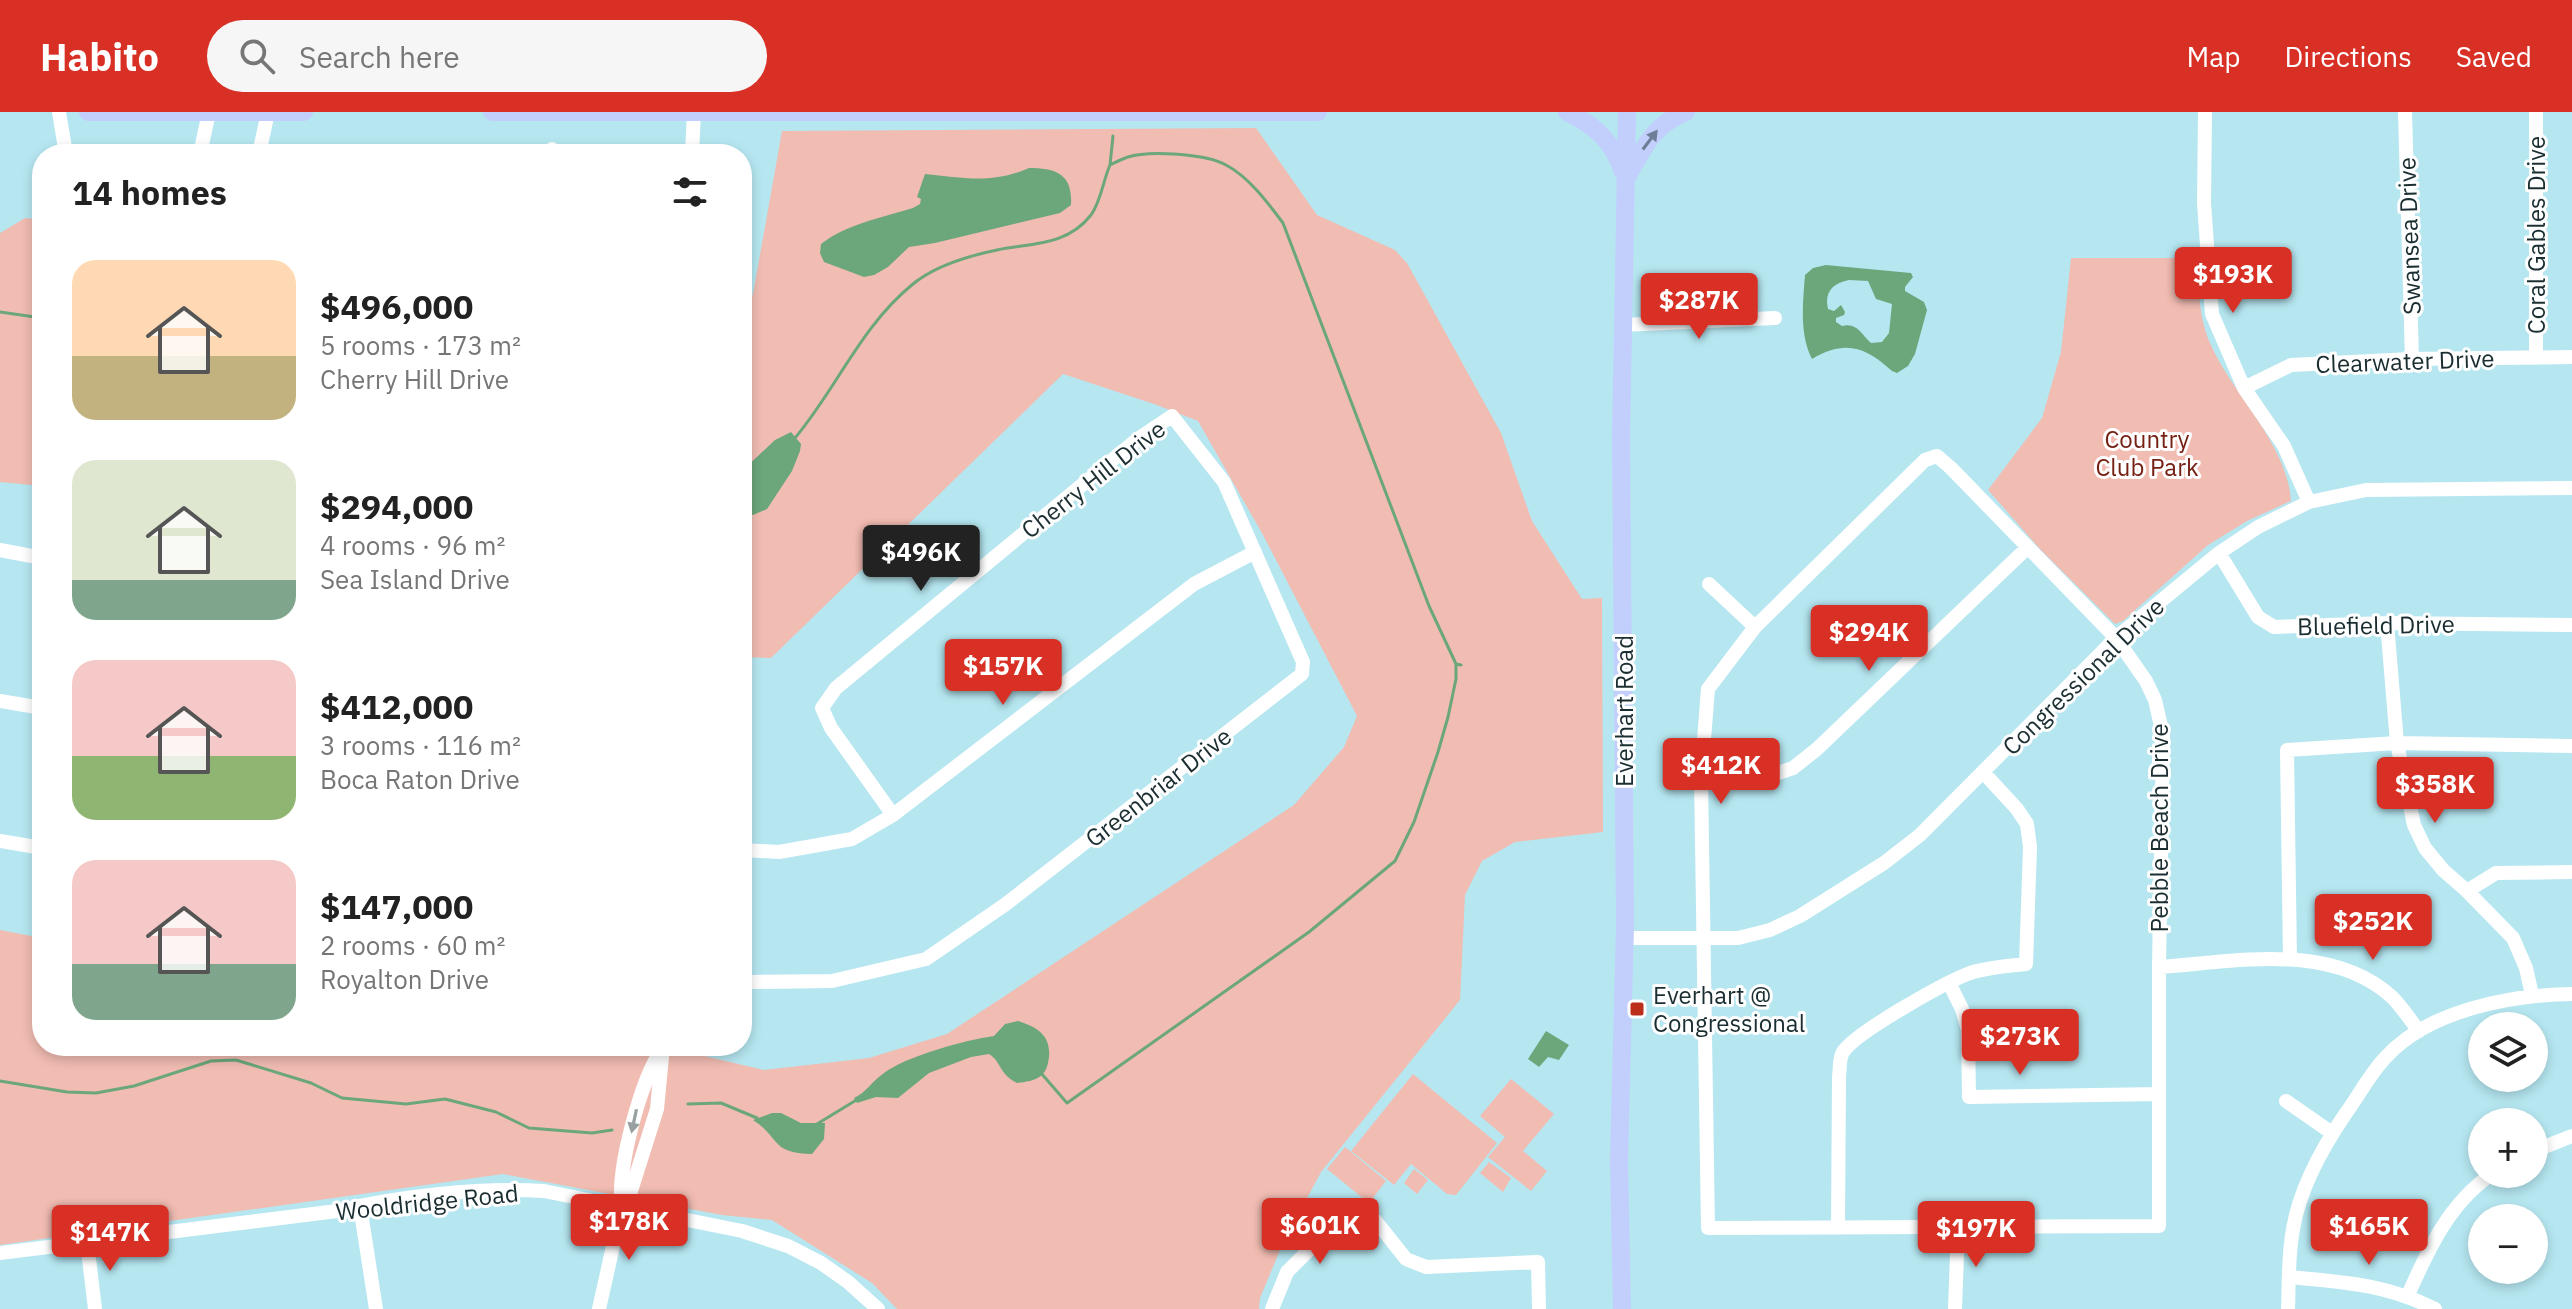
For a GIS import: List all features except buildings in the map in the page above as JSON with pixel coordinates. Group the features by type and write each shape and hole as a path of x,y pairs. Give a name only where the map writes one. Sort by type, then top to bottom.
{"main road":[{"path":"88,112 304,112"},
{"path":"492,112 1318,112"},
{"path":"1567,112 1585,120 1602,135 1615,151 1625,179"},
{"name":"Everhart Road","path":"1622,1309 1619,1161 1625,938 1622,325 1627,112"},
{"path":"1625,179 1653,133 1686,112"}],"street":[{"path":"59,112 64,144"},
{"path":"202,144 209,112"},
{"path":"261,144 268,112"},
{"path":"692,144 694,112"},
{"path":"2205,112 2204,203 2212,314 2244,388 2284,446 2309,502"},
{"name":"Swansea Drive","path":"2405,112 2412,359"},
{"name":"Coral Gables Drive","path":"2536,112 2536,358"},
{"path":"1622,325 1775,318"},
{"name":"Clearwater Drive","path":"2244,388 2291,365 2412,359 2572,357"},
{"name":"Greenbriar Drive","path":"752,982 832,981 926,959 1006,904 1302,674 1303,662 1224,482 1172,416"},
{"name":"Cherry Hill Drive","path":"893,815 831,728 822,708 836,688 1139,438 1172,416"},
{"name":"Pebble Beach Drive","path":"1755,627 1925,460 1937,456 2116,638 2146,681 2155,700 2163,735 2159,1226 1958,1227"},
{"name":"Congressional Drive","path":"1625,938 1704,938 1749,935 1770,930 1800,916 1884,863 1920,835 2116,638 2219,553 2258,527 2309,502 2366,490 2572,488"},
{"path":"1701,778 1772,775 1793,768 1817,749 2027,548"},
{"path":"0,550 32,556"},
{"path":"752,851 779,852 852,839 893,815 1194,584 1255,552"},
{"name":"Bluefield Drive","path":"2219,553 2258,617 2274,627 2387,623 2572,625"},
{"path":"1709,584 1755,627 1708,689 1701,778 1708,1228 1958,1227 1955,1309"},
{"path":"2387,623 2397,743 2414,825 2425,848 2443,870 2513,938 2526,968 2532,995"},
{"path":"0,701 32,706"},
{"path":"2290,959 2287,750 2397,743 2572,746"},
{"path":"1838,1227 1839,1077 1842,1053 1866,1032 1949,983 1993,967 2026,964 2030,847 2027,824 1983,772"},
{"path":"0,841 32,846"},
{"path":"2467,891 2496,873 2572,872"},
{"path":"2159,967 2290,959 2330,963 2360,976 2392,997 2419,1031"},
{"path":"1949,983 1968,1030 1969,1097 2159,1094"},
{"path":"2288,1309 2292,1232 2310,1175 2332,1133 2386,1057 2419,1031 2455,1015 2495,1002 2532,995 2572,994"},
{"path":"599,1309 622,1206 619,1190 637,1102 657,1056"},
{"path":"2286,1101 2332,1133"},
{"path":"2548,1145 2572,1136"},
{"path":"2408,1295 2430,1244 2452,1212 2477,1188"},
{"name":"Wooldridge Road","path":"0,1253 360,1206 511,1189 544,1191 742,1231 788,1246 821,1263 878,1309"},
{"path":"360,1206 376,1309"},
{"path":"1272,1309 1287,1272 1323,1236 1360,1216 1375,1220 1406,1259 1426,1267 1538,1262 1539,1309"},
{"path":"87,1242 95,1309"},
{"path":"2289,1277 2356,1283 2408,1295 2435,1309"}],"green space":[{"path":"1256,128 1317,215 1395,250 1407,263 1501,433 1532,521 1582,599 1602,598 1603,832 1515,842 1482,861 1465,895 1460,1000 1321,1172 1283,1243 1260,1298 1259,1309 897,1309 872,1283 772,1220 722,1215 503,1174 0,1245 0,930 32,936 32,1056 704,1056 764,1070 869,1058 947,1034 1294,805 1344,747 1357,716 1263,535 1198,421 1063,374 771,658 752,657 752,296 782,131"},
{"path":"25,218 32,219 32,485 0,482 0,233"},
{"name":"Country Club Park","path":"2071,258 2197,258 2201,312 2206,333 2220,362 2280,459 2291,501 2247,521 2208,545 2123,621 2115,624 2040,549 1988,490 2042,418 2061,352"},
{"path":"1413,1074 1497,1143 1456,1195 1447,1194 1411,1164 1394,1185 1351,1151"},
{"path":"1511,1079 1554,1114 1523,1151 1547,1171 1531,1191 1488,1157 1505,1137 1480,1116"},
{"path":"1345,1147 1386,1181 1372,1199 1365,1200 1327,1169"},
{"path":"1489,1162 1511,1178 1503,1192 1480,1173"},
{"path":"1414,1169 1428,1180 1417,1194 1404,1183"}],"shaded area":[{"path":"1029,168 1047,169 1061,175 1069,186 1071,205 1060,213 909,247 888,267 864,277 824,262 820,253 821,244 842,231 920,204 921,199 917,197 925,174 990,178"},
{"path":"1826,265 1911,273 1913,277 1905,291 1924,302 1927,310 1915,354 1908,366 1897,373 1855,348 1835,349 1812,359 1805,339 1803,307 1805,275 1813,268","holes":["1868,281 1876,299 1892,304 1889,333 1882,342 1871,343 1855,327 1836,322 1836,318 1845,312 1841,305 1834,311 1828,309 1827,298 1838,283"]},
{"path":"791,432 801,444 800,451 792,471 767,509 753,515 752,462 775,440"},
{"path":"1018,1021 1037,1029 1048,1043 1047,1067 1036,1079 1017,1083 989,1054 971,1057 929,1073 898,1098 876,1097 857,1103 854,1098 894,1067 953,1045 994,1036 1005,1024"},
{"path":"1546,1031 1569,1045 1559,1060 1548,1057 1539,1067 1528,1059"},
{"path":"781,1113 801,1123 825,1123 824,1139 812,1154 782,1148 753,1120"}],"waterway":[{"path":"1110,165 1113,136"},
{"path":"795,438 864,338 895,301 922,277 964,258 1048,242 1071,233 1091,215 1110,165 1124,159 1163,154 1217,161 1250,183 1283,223 1429,606 1456,664"},
{"path":"0,312 32,317"},
{"path":"1041,1073 1067,1103 1309,932 1395,861 1414,822 1438,752 1456,679 1456,664 1461,665"},
{"path":"0,1081 67,1092 96,1093 134,1086 211,1061 236,1060 311,1083 342,1098 406,1104 445,1099 496,1112 529,1128 592,1133 612,1130"},
{"path":"817,1124 858,1099"},
{"path":"688,1104 721,1103 757,1118"}],"place":[{"name":"Everhart @ Congressional","path":"1637,1009"}]}
